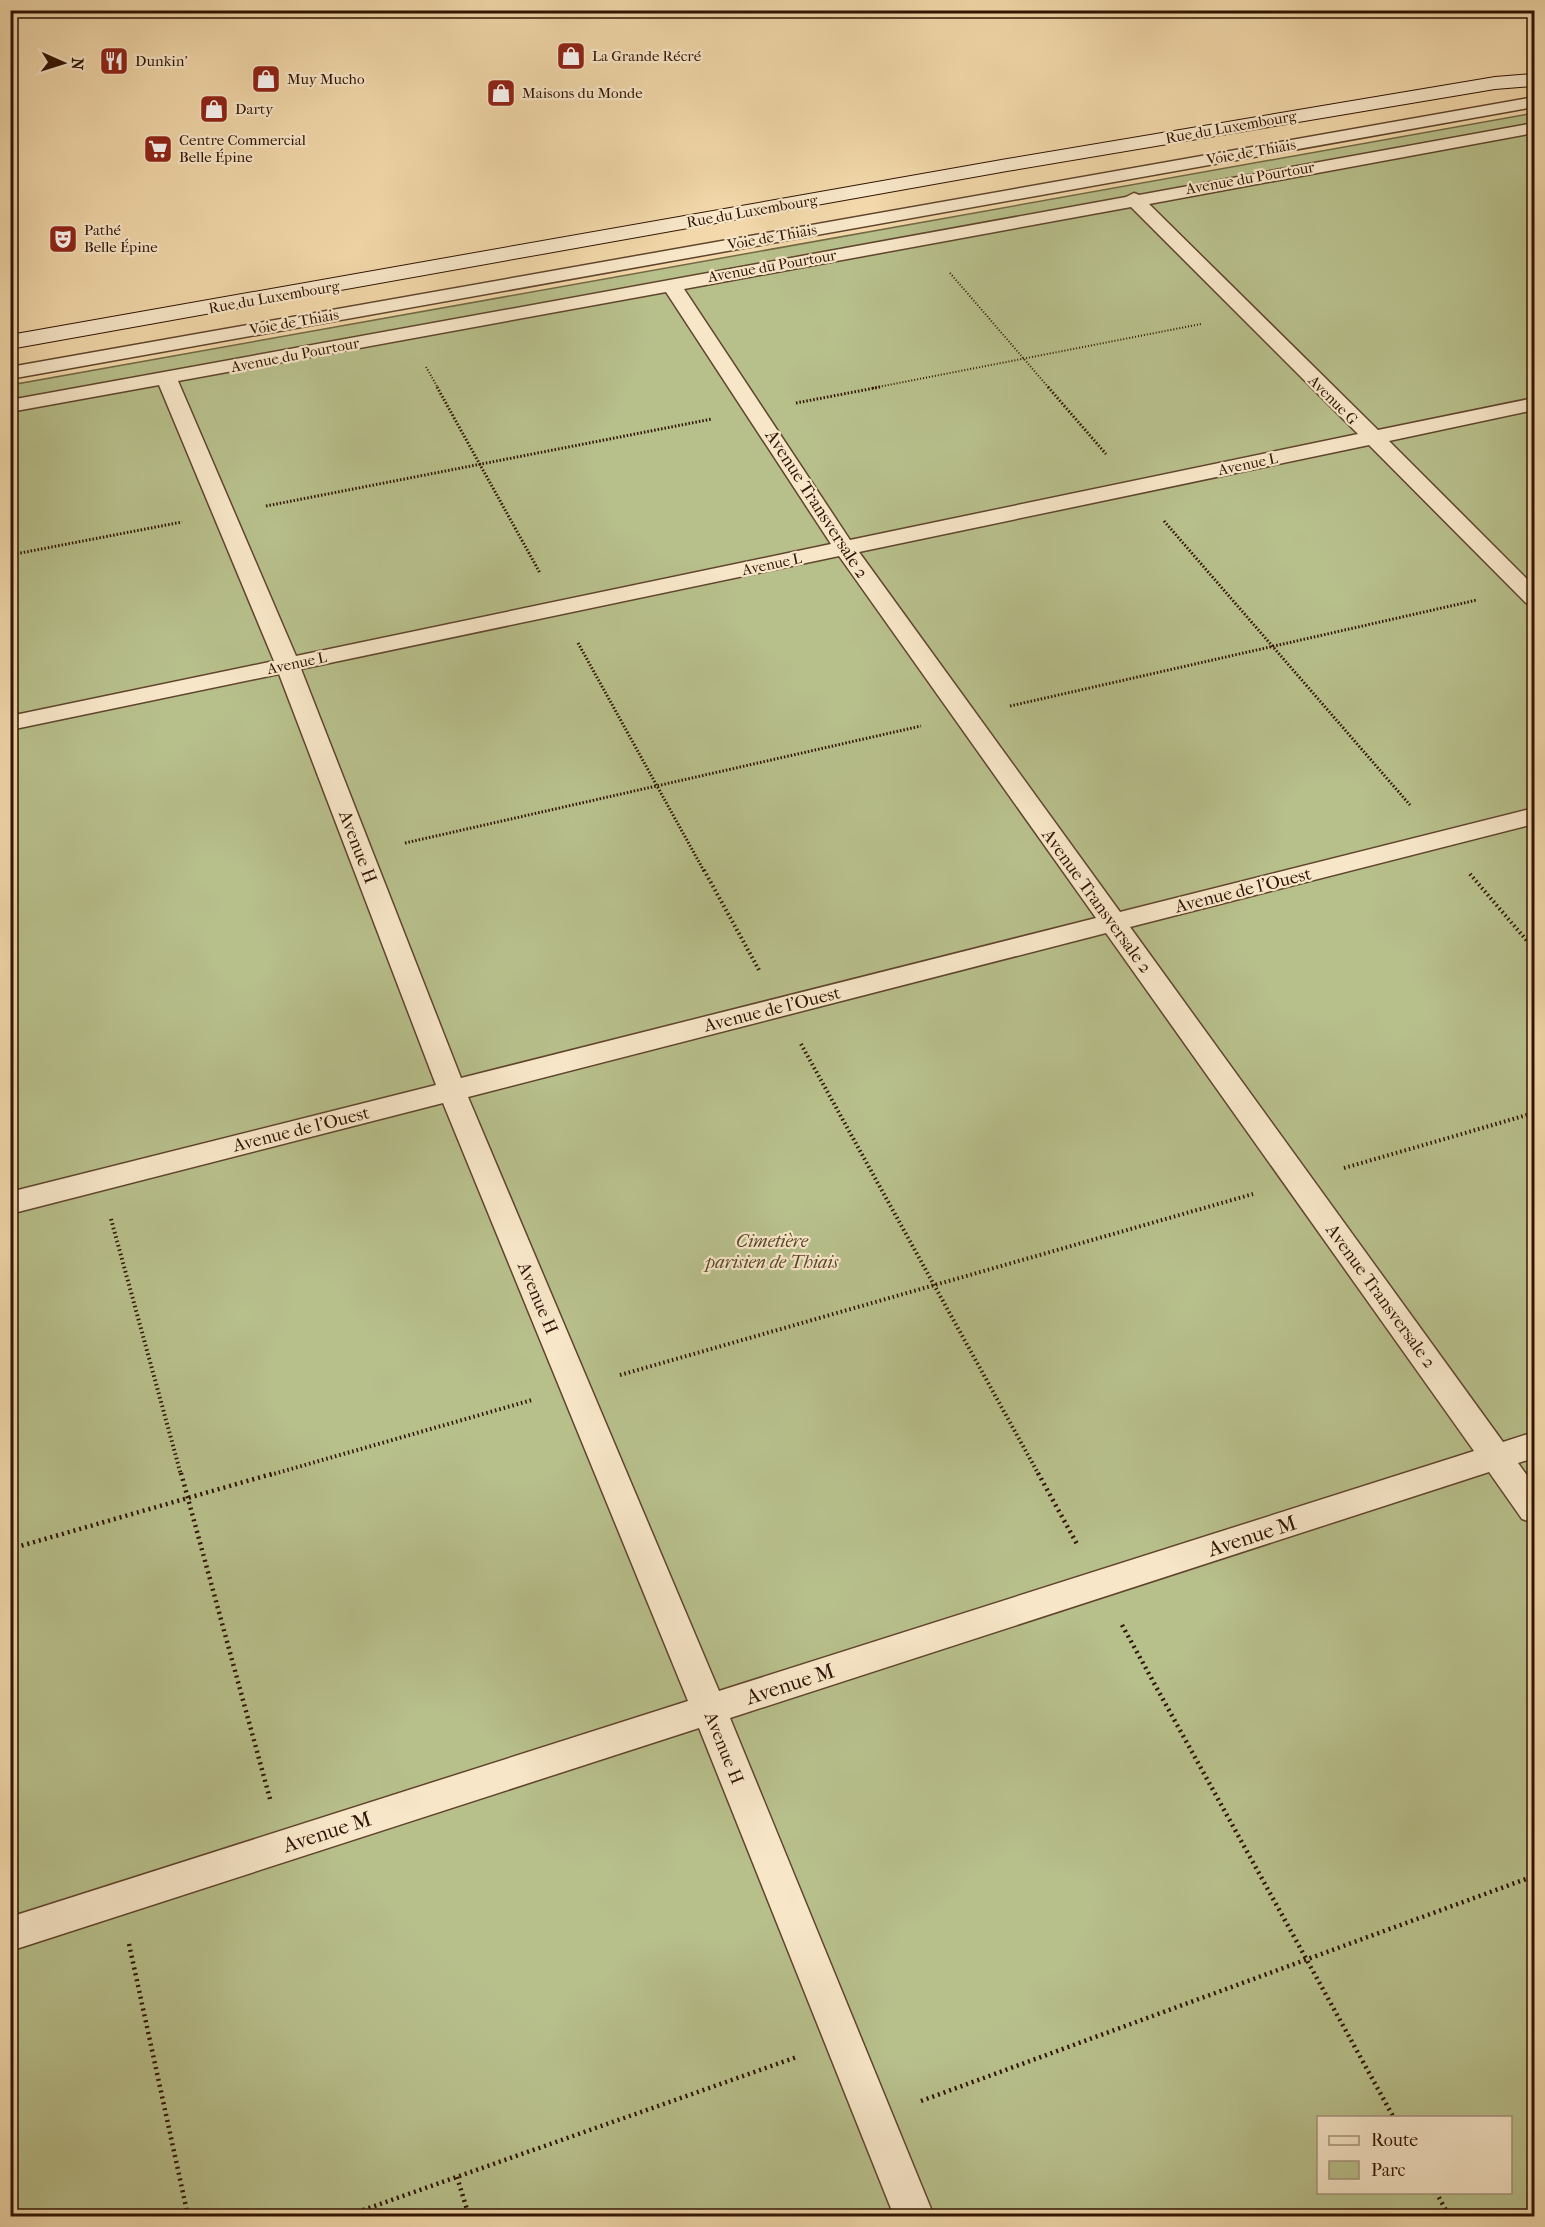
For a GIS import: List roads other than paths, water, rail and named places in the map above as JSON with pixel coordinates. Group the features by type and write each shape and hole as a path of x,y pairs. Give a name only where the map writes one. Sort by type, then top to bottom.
{"street":[{"path":"1495,83 1534,71"},
{"path":"1495,83 1534,80"},
{"name":"Rue du Luxembourg","path":"10,342 996,167 1495,83"}],"lane":[{"name":"Voie de Thiais","path":"10,373 1534,102"},
{"name":"Avenue du Pourtour","path":"10,406 1534,128"},
{"name":"Avenue G","path":"1134,200 1534,598"},
{"name":"Avenue Transversale 2","path":"672,285 756,410 844,549 1534,1510"},
{"name":"Avenue H","path":"167,379 288,665 452,1091 709,1710 914,2217"},
{"name":"Avenue L","path":"10,723 1534,404"},
{"name":"Avenue de l'Ouest","path":"10,1203 1534,816"},
{"name":"Avenue M","path":"10,1934 1534,1445"}],"place":[{"name":"La Grande Récré","path":"571,56"},
{"name":"Dunkin'","path":"114,61"},
{"name":"Muy Mucho","path":"266,79"},
{"name":"Maisons du Monde","path":"501,93"},
{"name":"Darty","path":"214,109"},
{"name":"Centre Commercial Belle Épine","path":"158,149"},
{"name":"Pathé Belle Épine","path":"63,239"}],"park label":[{"name":"Cimetière parisien de Thiais","path":"772,1251"}]}
